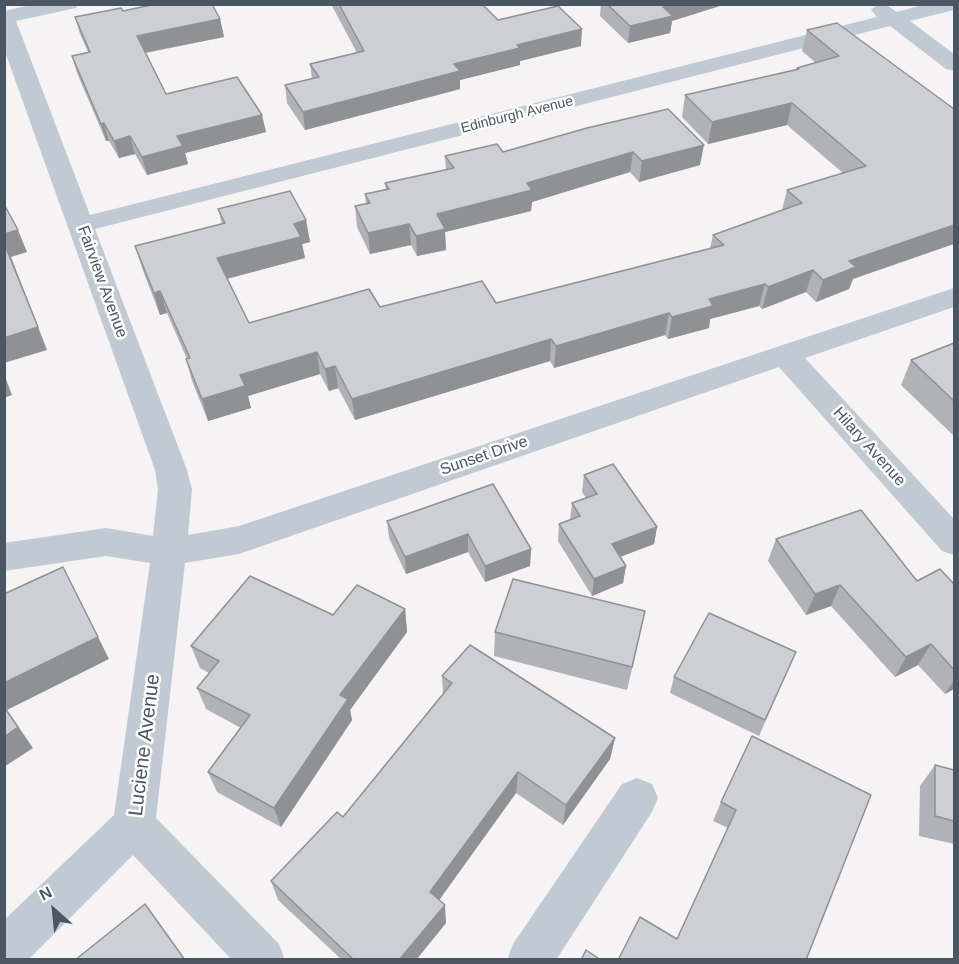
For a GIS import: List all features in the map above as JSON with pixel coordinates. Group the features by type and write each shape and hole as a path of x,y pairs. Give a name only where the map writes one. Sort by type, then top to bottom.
{"street":[{"path":"4,18 69,4"},
{"path":"873,4 954,64"},
{"name":"Edinburgh Avenue","path":"81,225 953,4"},
{"name":"Fairview Avenue","path":"4,18 171,470 175,489 169,552"},
{"name":"Sunset Drive","path":"4,557 106,542 169,552 239,540 954,297"},
{"name":"Hilary Avenue","path":"784,354 954,541"},
{"name":"Luciene Avenue","path":"169,552 134,825 263,960"},
{"path":"529,960 637,798"},
{"path":"4,952 134,825"}],"building":[{"path":"156,4 212,4 220,19 137,36 166,94 237,77 262,115 177,136 183,146 142,157 130,136 114,141 104,123 101,124 72,56 90,52 75,17"},
{"path":"339,4 482,4 498,20 558,6 582,29 517,45 520,48 454,64 460,71 303,112 285,85 319,77 310,64 364,51"},
{"path":"607,4 672,4 663,7 673,16 630,26"},
{"path":"837,23 954,109 954,225 849,261 856,267 823,280 813,270 768,287 765,284 709,299 713,306 672,317 669,313 556,346 551,339 352,399 335,366 325,369 317,352 240,375 245,386 202,399 186,359 190,358 160,291 154,293 135,246 225,223 218,209 290,191 306,220 294,224 301,237 217,258 249,323 369,289 380,307 482,281 496,303 724,245 713,235 802,203 787,190 866,166 792,103 712,122 685,95 799,69 797,68 839,56 807,30"},
{"path":"668,109 704,145 642,161 633,152 527,183 532,190 437,214 445,229 416,236 409,224 368,233 355,206 370,203 365,194 389,189 385,183 454,168 445,156 497,144 503,152 587,128"},
{"path":"4,204 18,230 4,234"},
{"path":"4,243 38,327 4,338"},
{"path":"954,343 954,401 911,360"},
{"path":"613,464 657,527 612,544 626,566 594,579 559,524 580,516 572,503 597,494 584,475"},
{"path":"493,484 531,549 485,566 468,534 405,557 387,521"},
{"path":"861,510 917,581 940,569 954,584 954,670 931,644 906,657 840,585 815,594 776,539"},
{"path":"63,567 98,637 4,683 4,594"},
{"path":"250,576 333,615 357,585 405,609 340,695 348,699 274,808 208,772 250,715 197,688 219,661 191,646"},
{"path":"513,579 645,611 632,667 495,632"},
{"path":"709,613 796,652 765,720 674,677"},
{"path":"470,645 615,738 566,805 518,772 430,892 445,905 399,960 354,960 271,881 337,812 343,817 452,683 442,676"},
{"path":"4,707 18,727 4,737"},
{"path":"752,736 871,795 806,960 618,960 640,917 677,939 736,810 721,802"},
{"path":"935,765 954,770 954,821 935,816"},
{"path":"145,904 185,960 75,960"},
{"path":"586,950 601,960 581,960"}]}
